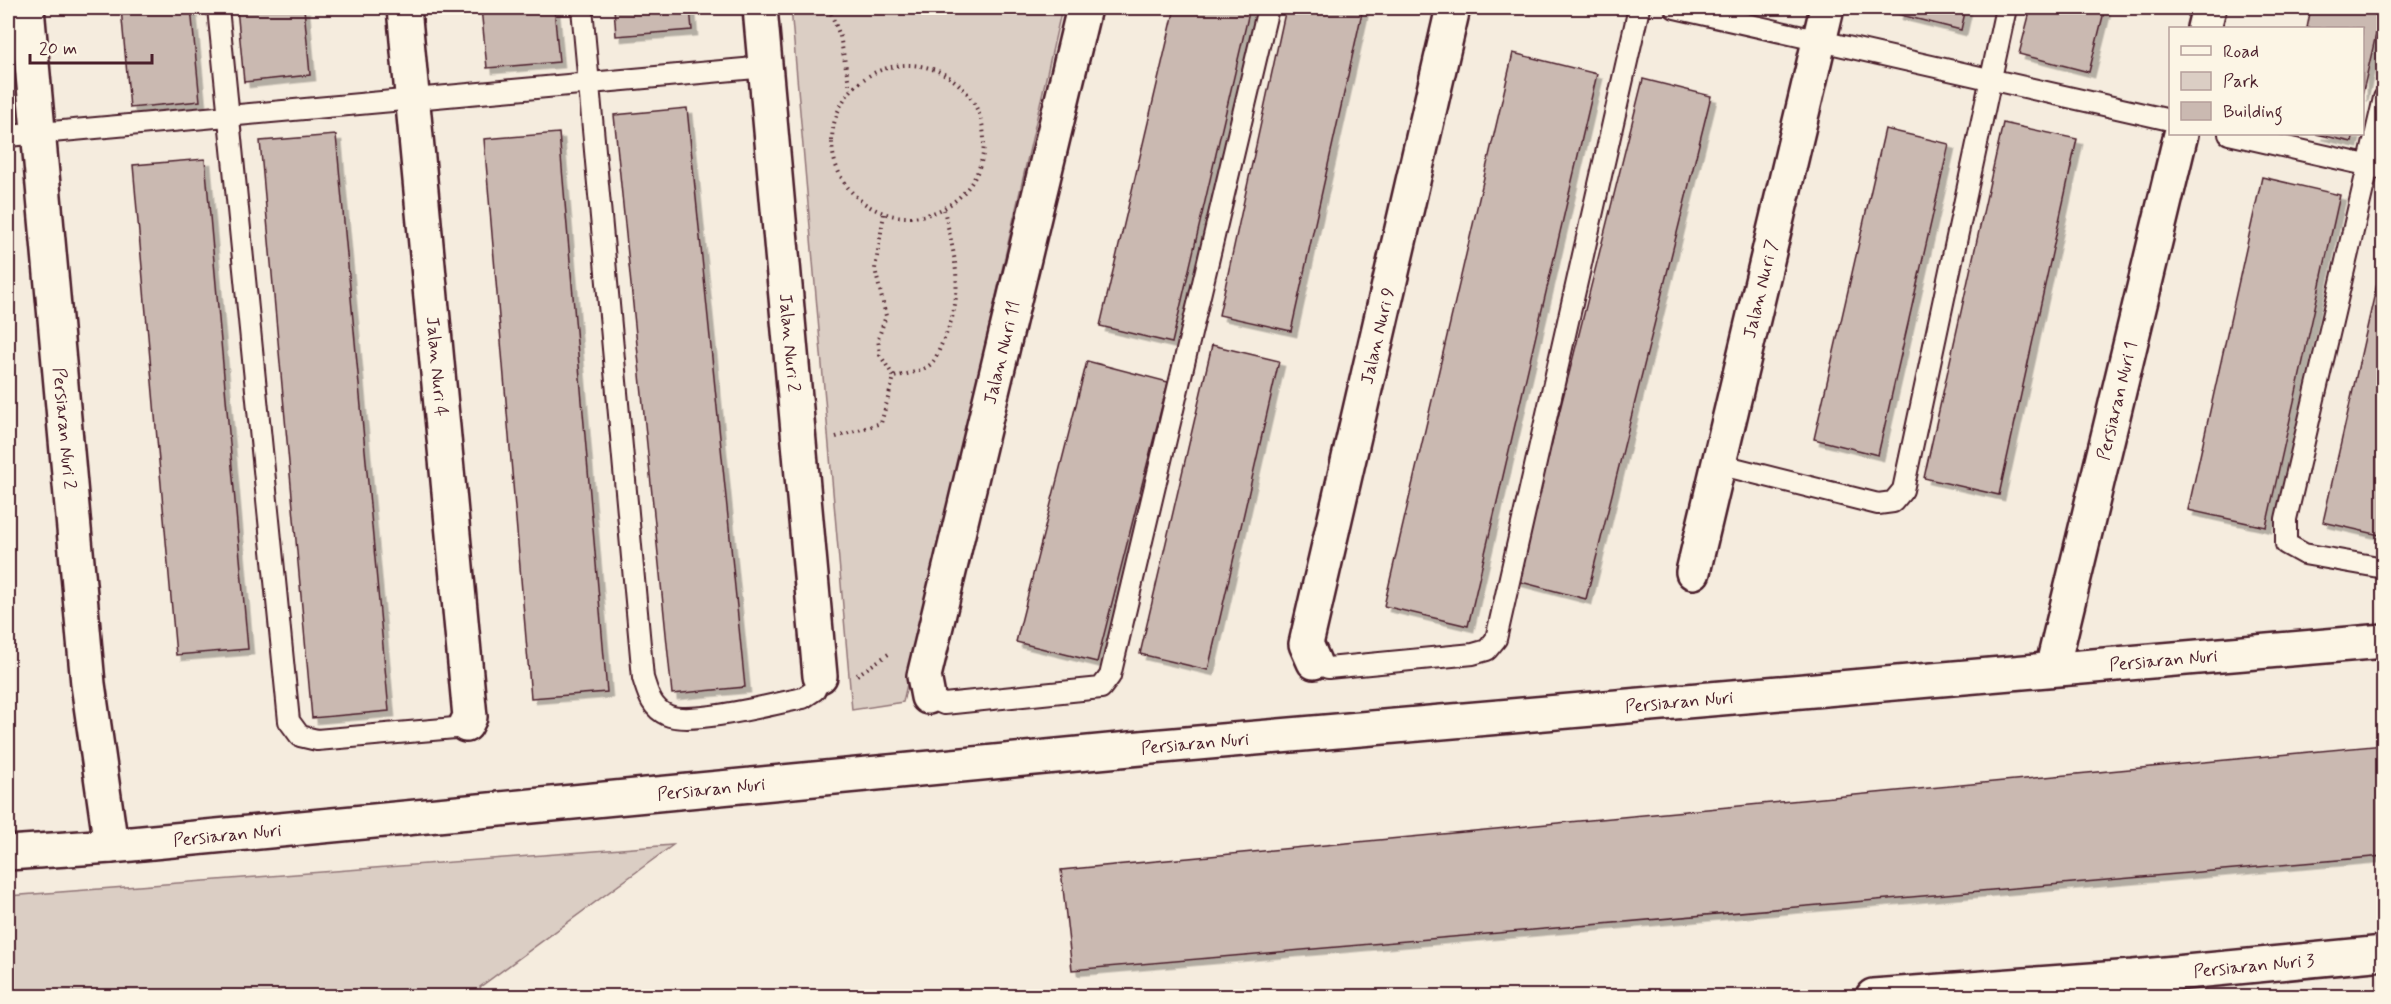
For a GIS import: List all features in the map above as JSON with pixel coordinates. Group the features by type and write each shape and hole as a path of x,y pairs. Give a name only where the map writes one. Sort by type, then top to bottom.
{"street":[{"name":"Persiaran Nuri 2","path":"27,8 23,135 88,684 111,846"},
{"name":"Jalan Nuri 4","path":"404,8 470,717 466,725"},
{"name":"Jalan Nuri 2","path":"760,8 820,676"},
{"name":"Jalan Nuri 11","path":"928,697 924,676 1084,8"},
{"name":"Jalan Nuri 9","path":"1314,662 1306,644 1453,8"},
{"name":"Jalan Nuri 7","path":"1693,572 1827,8"},
{"path":"2204,27 2208,8"},
{"name":"Persiaran Nuri 1","path":"2052,669 2181,135"},
{"name":"Persiaran Nuri","path":"8,853 111,846 1150,747 2384,641"},
{"name":"Persiaran Nuri 3","path":"1873,996 2134,987 2384,953"}],"lane":[{"path":"218,8 289,722 300,736 317,740 456,728 466,725"},
{"path":"582,8 643,678 652,704 667,716 691,719 803,698 815,690 820,676"},
{"path":"928,697 944,704 1101,687 1110,676 1268,8"},
{"path":"1314,662 1328,668 1473,654 1487,650 1496,639 1639,8"},
{"path":"1675,8 2169,120"},
{"path":"1718,464 1878,504 1893,502 1903,490 2006,8"},
{"path":"23,135 766,67"},
{"path":"2384,98 2376,167 2286,519 2286,544 2304,554 2384,568"},
{"path":"2233,135 2376,167"}],"path":[{"path":"829,8 840,36 850,89"},
{"path":"903,63 932,67 958,82 977,106 985,135 981,165 968,191 944,210 925,217 904,219 884,214 851,194 833,160 832,123 850,89 874,71 903,63"},
{"path":"894,377 916,371 933,362 948,332 957,297 958,270 944,210"},
{"path":"841,436 881,423 894,377 880,355 878,339 885,316 875,269 884,214"},
{"path":"820,676 860,675 883,659 940,611"}],"green space":[{"path":"791,8 1062,8 903,702 852,710"},
{"path":"673,845 480,987 484,996 8,996 8,896"}],"building":[{"path":"121,8 191,8 200,101 130,108"},
{"path":"237,8 304,8 310,75 244,82"},
{"path":"481,8 554,8 559,62 487,68"},
{"path":"614,8 690,8 692,30 616,36"},
{"path":"1175,8 1250,8 1172,343 1100,326"},
{"path":"1286,8 1363,8 1291,331 1219,315"},
{"path":"1898,8 1966,8 1961,30 1897,14"},
{"path":"2031,8 2105,8 2089,72 2019,54"},
{"path":"2311,8 2382,8 2364,87 2364,27 2307,27"},
{"path":"1513,53 1597,74 1468,626 1384,606"},
{"path":"1643,79 1711,96 1586,599 1517,581"},
{"path":"687,108 745,687 672,694 614,115"},
{"path":"2003,123 2077,139 1999,495 1924,478"},
{"path":"1885,129 1949,144 1878,455 1814,439"},
{"path":"559,133 607,692 531,698 484,139"},
{"path":"336,135 389,711 312,718 260,141"},
{"path":"2320,135 2354,135 2352,142"},
{"path":"205,159 248,649 176,655 133,165"},
{"path":"2262,177 2340,195 2266,527 2188,510"},
{"path":"2384,253 2384,536 2323,522"},
{"path":"1212,345 1279,361 1208,670 1140,654"},
{"path":"1087,361 1168,382 1097,662 1016,642"},
{"path":"2384,745 2384,856 1072,970 1061,870"}]}
